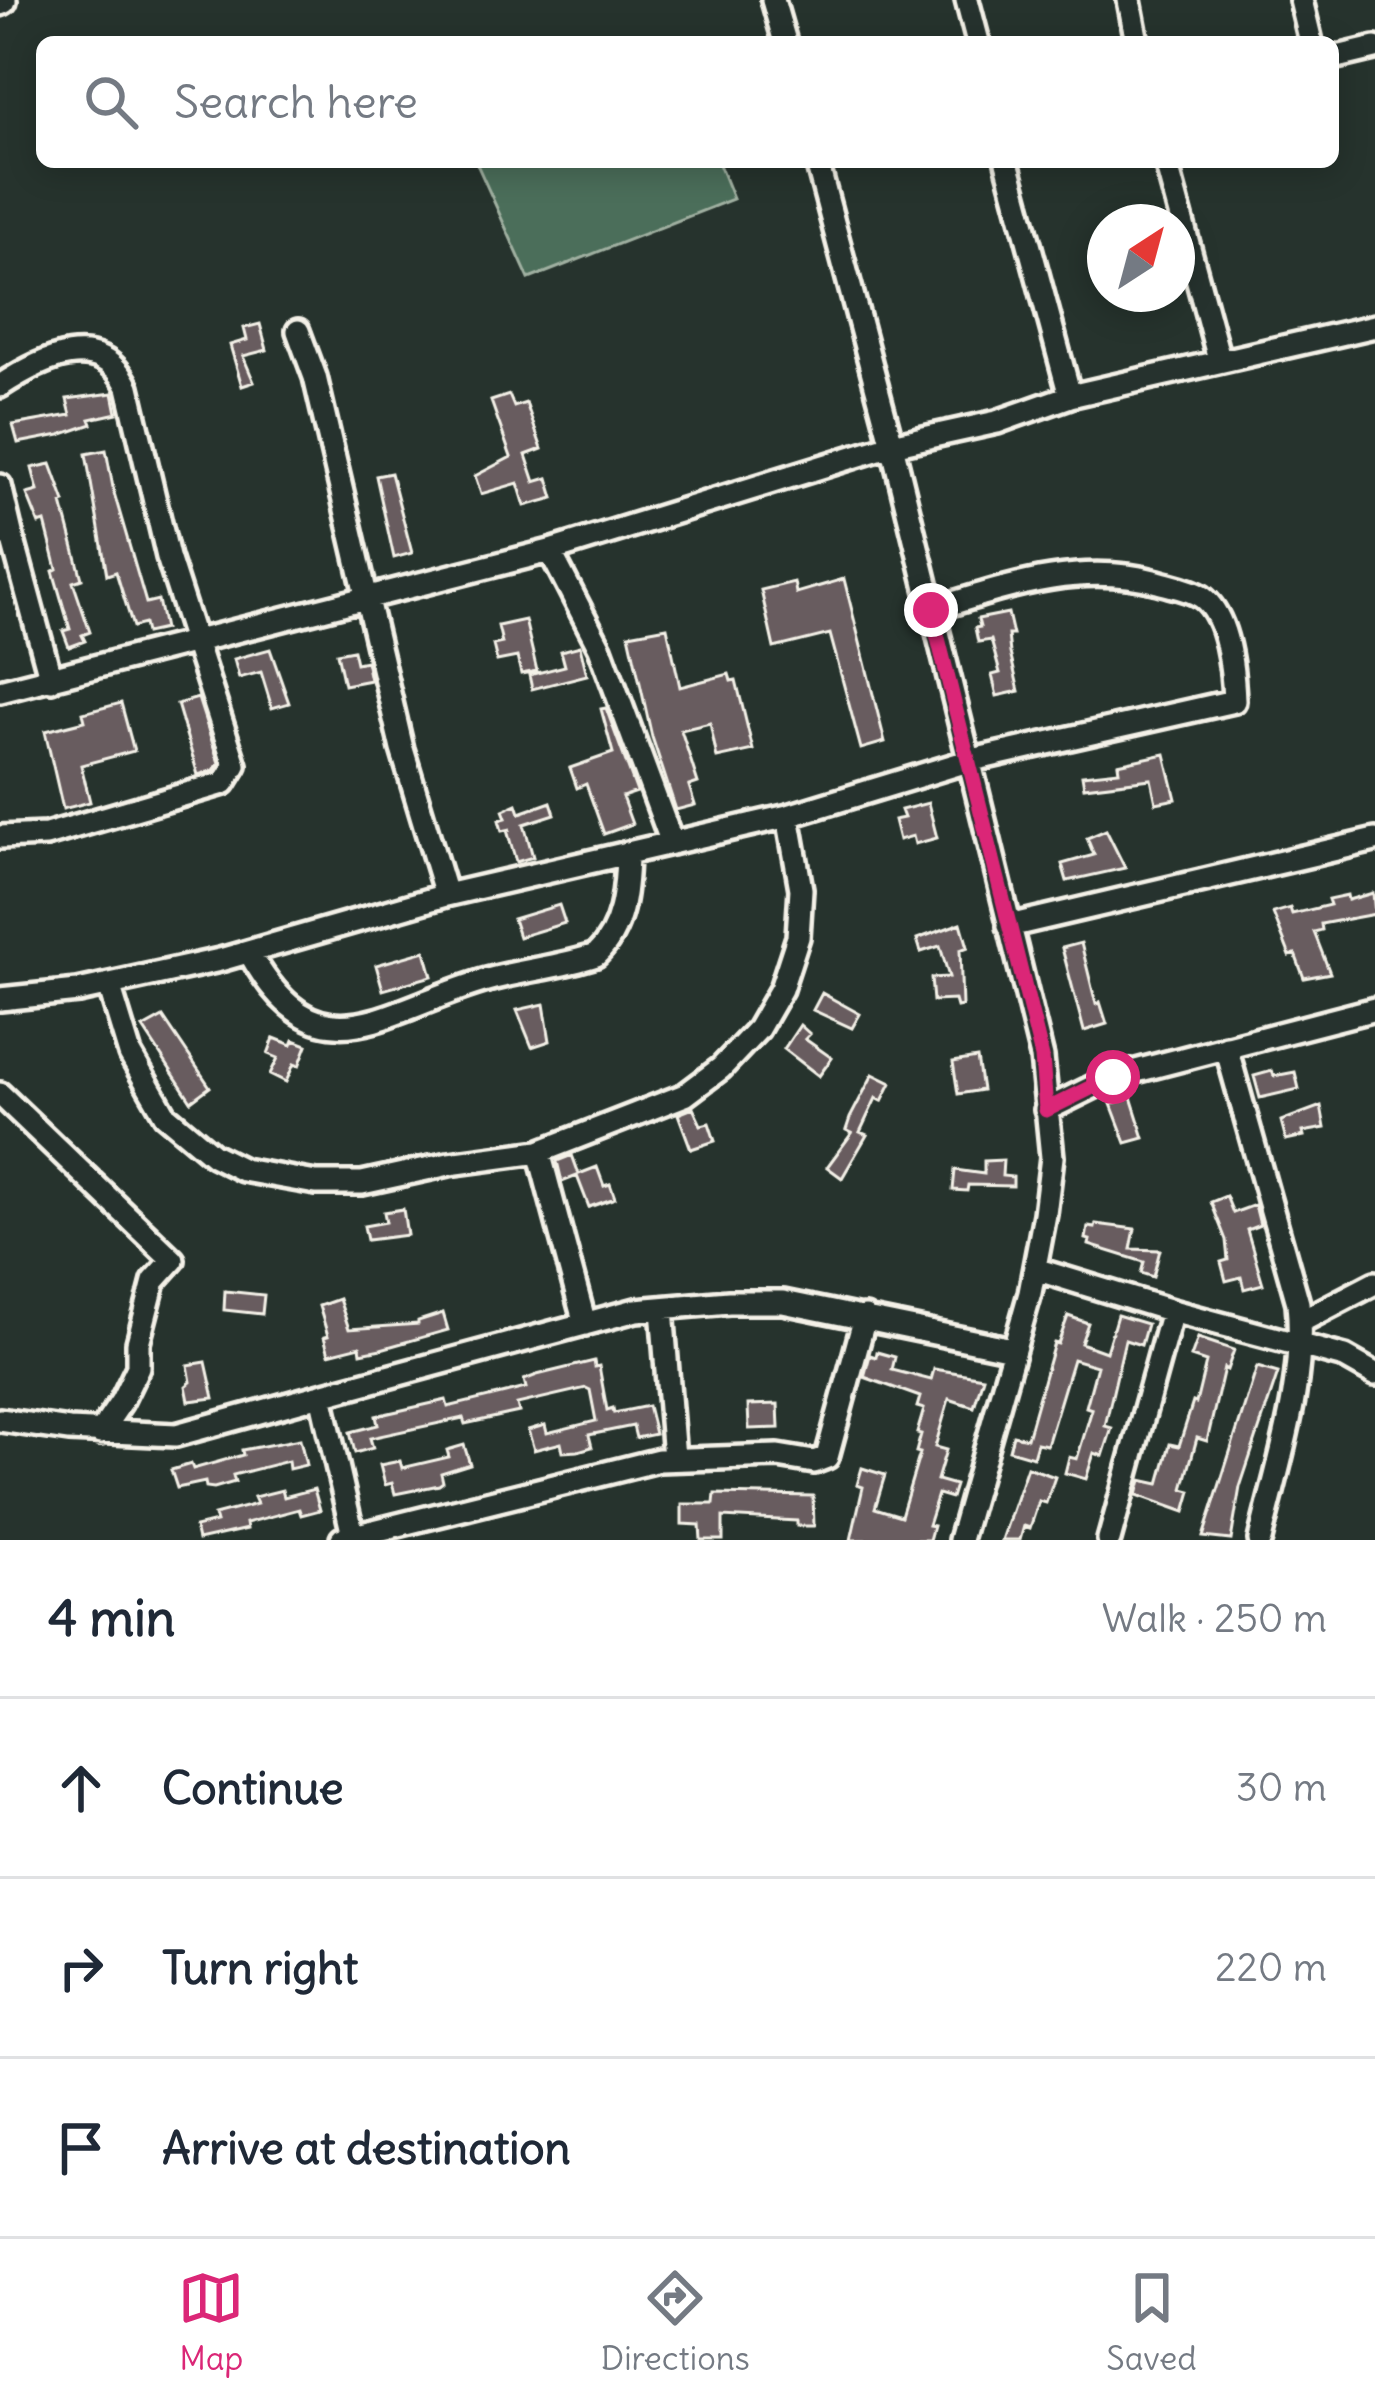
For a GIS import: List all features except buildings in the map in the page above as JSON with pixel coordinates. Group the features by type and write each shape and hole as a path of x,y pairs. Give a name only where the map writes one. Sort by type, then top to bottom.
{"street":[{"path":"773,0 783,36"},
{"path":"968,0 977,36"},
{"path":"1129,0 1137,36"},
{"path":"1301,0 1310,36"},
{"path":"1339,57 1375,48"},
{"path":"819,168 1042,1057 1052,1157 1035,1269 960,1540"},
{"path":"1009,168 1070,396"},
{"path":"1168,168 1220,359"},
{"path":"0,691 550,551 892,446 997,422 1070,396 1375,326"},
{"path":"298,332 315,377 402,749 446,895"},
{"path":"0,386 36,363 69,356 93,353 119,369 128,387 168,557 235,765 224,783 46,835 0,837"},
{"path":"0,486 5,534 51,680"},
{"path":"550,551 600,648 672,843"},
{"path":"0,999 109,985 249,952 446,895 788,816 968,761 1231,704 1234,698 1222,629 1202,597 1143,578 1061,575 1024,581 931,610"},
{"path":"109,985 130,1054 165,1115 213,1155 243,1170 316,1183 362,1183 448,1164 539,1153 686,1095 721,1068 758,1029 781,988 798,937 802,889 788,816"},
{"path":"1009,926 1375,840"},
{"path":"249,952 266,981 294,1010 323,1025 353,1026 489,980 596,955 606,945 621,910 627,855"},
{"path":"1046,1110 1113,1077 1375,1009"},
{"path":"1226,1047 1300,1322 1296,1388 1260,1540"},
{"path":"0,1094 173,1260 152,1287 138,1343 138,1367 100,1433"},
{"path":"539,1153 585,1324"},
{"path":"1035,1269 1345,1357 1375,1374"},
{"path":"1300,1322 1375,1283"},
{"path":"0,1420 100,1433 176,1435 636,1310 783,1302 1012,1349"},
{"path":"662,1309 674,1458"},
{"path":"1109,1540 1172,1311"},
{"path":"321,1395 349,1539 674,1458 778,1456 814,1462 827,1457 865,1317"}],"green space":[{"path":"479,168 720,168 733,199 529,279"}],"route":[{"path":"931,610 1042,1057 1046,1110 1113,1077"}]}
